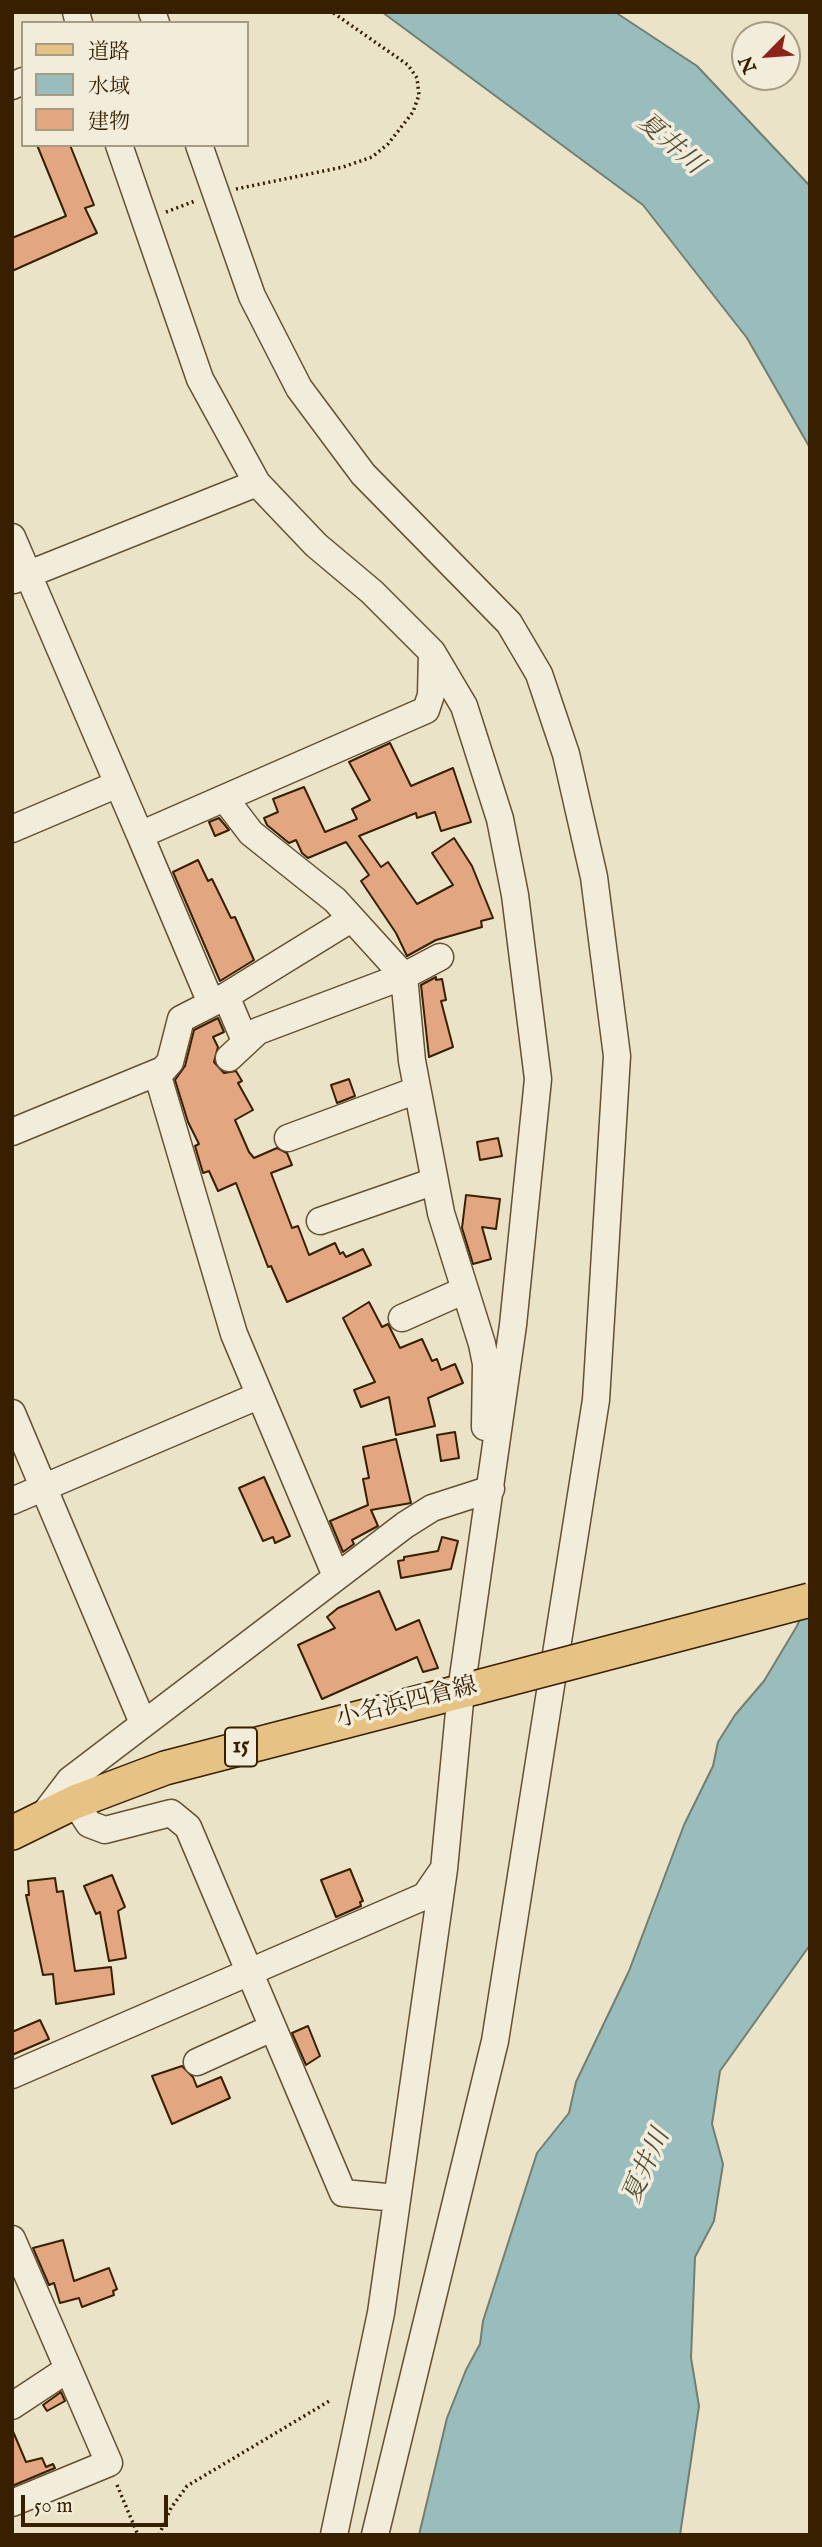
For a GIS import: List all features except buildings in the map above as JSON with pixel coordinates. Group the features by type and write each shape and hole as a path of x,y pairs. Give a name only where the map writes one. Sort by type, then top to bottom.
{"main road":[{"name":"小名浜四倉線","path":"27,1826 75,1802 165,1768 810,1600"}],"street":[{"path":"120,147 200,379 257,483 316,545 372,593 432,652 464,706 500,819 515,895 538,1079 513,1325 492,1481 469,1689 444,1869 381,2313 334,2535"},
{"path":"200,147 251,296 299,388 363,474 509,623 539,674 566,754 594,877 617,1056 596,1400 497,2027 375,2535"},
{"path":"20,577 257,483"},
{"path":"12,537 20,577 218,1000 237,1049 258,1031 404,976 440,957"},
{"path":"140,835 426,710 431,695 432,652"},
{"path":"12,829 118,784"},
{"path":"225,799 251,833 335,900 404,976 417,1090 441,1213 486,1364 485,1459 492,1481"},
{"path":"12,1132 157,1073 170,1062 181,1019 218,1000 351,919"},
{"path":"157,1073 234,1334 336,1576"},
{"path":"288,1138 417,1090"},
{"path":"320,1221 435,1181"},
{"path":"402,1318 465,1290"},
{"path":"12,1500 258,1396"},
{"path":"12,1413 144,1723"},
{"path":"27,1826 70,1780 336,1576 432,1508 492,1481"},
{"path":"75,1802 89,1824 105,1830 172,1813 188,1827 343,2193 397,2198"},
{"path":"12,2075 425,1895 444,1869"},
{"path":"197,2062 272,2028"},
{"path":"12,2239 23,2293 68,2370 108,2463 12,2503"},
{"path":"12,2406 68,2370"}],"path":[{"path":"145,220 216,193 343,167 372,157 387,144 412,111 419,95 417,78 408,65 332,12"},
{"path":"159,2535 171,2508 187,2486 331,2400"},
{"path":"108,2463 138,2535"}],"water":[{"name":"夏井川","path":"382,12 615,12 697,66 810,186 810,448 747,338 643,205"},
{"name":"夏井川","path":"810,1594 810,1945 720,2071 712,2124 723,2164 714,2221 695,2257 691,2358 699,2406 680,2535 419,2535 447,2418 466,2370 480,2344 483,2321 537,2153 569,2113 576,2082 629,1971 684,1825 713,1766 718,1742 735,1715 764,1681 797,1626"}]}
